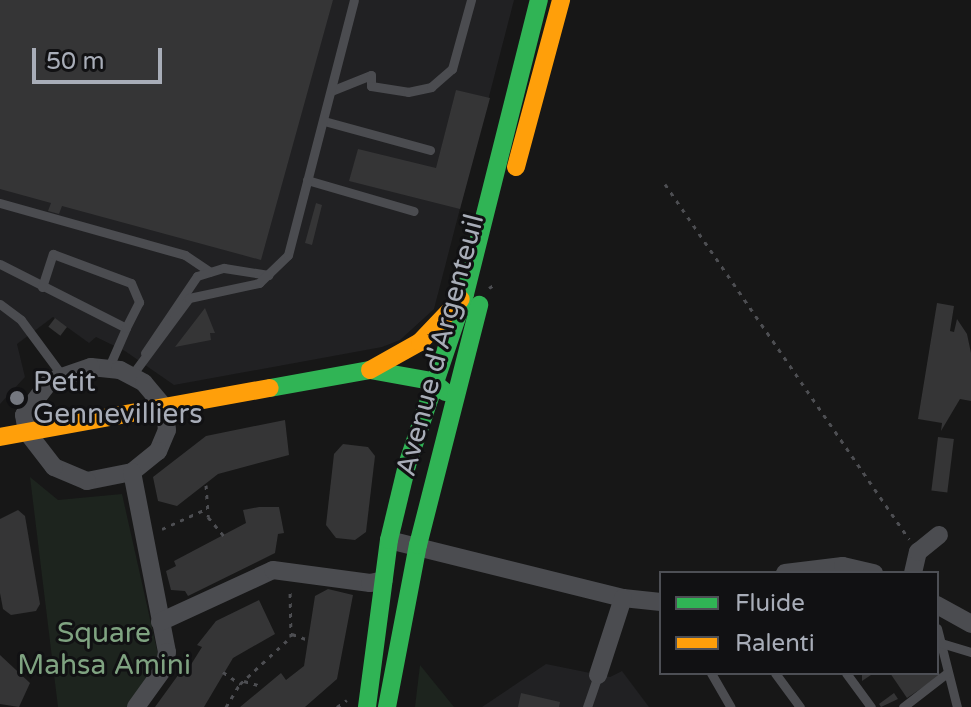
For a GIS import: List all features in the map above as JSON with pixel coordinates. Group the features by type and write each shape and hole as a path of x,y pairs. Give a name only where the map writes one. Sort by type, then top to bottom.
{"main road":[{"name":"Avenue d'Argenteuil","path":"448,325 465,294 539,0"},
{"name":"Avenue d'Argenteuil","path":"387,707 418,545 561,0"},
{"path":"0,437 370,370 448,325"},
{"path":"367,707 389,540 448,325"},
{"path":"432,381 467,349"},
{"path":"370,370 432,381 454,399"}],"street":[{"path":"109,367 132,375 165,408 164,440 132,472 87,481 71,477 54,467 27,432 24,415 30,402 61,374 109,367"},
{"path":"132,472 166,659 136,707"},
{"path":"913,571 918,552 939,535"},
{"path":"389,540 623,598 659,602"},
{"path":"802,571 843,566 865,571"},
{"path":"160,622 273,570 370,583 384,580"},
{"path":"598,675 623,598"},
{"path":"939,606 971,624"}],"lane":[{"path":"132,375 189,298 259,283 288,255 354,0"},
{"path":"331,91 371,75 371,86 408,92 431,87 452,69 471,0"},
{"path":"324,121 430,150"},
{"path":"307,180 414,211"},
{"path":"0,203 185,255 210,272"},
{"path":"42,287 53,254 131,283 139,302 109,367"},
{"path":"0,264 126,328"},
{"path":"143,359 190,281 224,268 268,275"},
{"path":"0,304 21,320 61,374"},
{"path":"939,636 957,707"},
{"path":"941,643 971,652"},
{"path":"903,707 947,673"},
{"path":"590,705 598,675"},
{"path":"712,675 731,707"},
{"path":"776,675 800,707"},
{"path":"847,675 871,707"}],"path":[{"path":"665,184 918,552"},
{"path":"206,485 206,509 224,536"},
{"path":"155,532 206,509"},
{"path":"226,707 242,683 292,634 289,580"},
{"path":"292,634 306,639"},
{"path":"223,672 242,683 262,686"}],"shaded area":[{"path":"0,0 514,0 434,309 400,340 382,347 174,385 125,351 96,337 89,343 53,317 17,344 25,377 0,404"},
{"path":"546,664 610,677 622,671 649,707 482,707"}],"green space":[{"name":"Square Mahsa Amini","path":"30,477 58,500 122,494 159,659 128,707 58,707"},
{"path":"420,665 454,707 415,707"}],"building":[{"path":"0,0 333,0 261,260 62,206 59,214 48,211 51,203 0,189"},
{"path":"456,90 490,98 460,209 349,181 358,149 436,168"},
{"path":"316,203 322,205 312,245 305,243"},
{"path":"937,303 954,306 950,331 954,332 957,319 967,334 971,353 971,401 960,399 941,431 942,423 918,419"},
{"path":"205,308 215,333 210,333 211,340 175,347"},
{"path":"55,318 67,327 60,336 48,327"},
{"path":"285,420 289,455 218,474 177,506 158,501 153,477 206,436"},
{"path":"938,437 954,439 947,493 931,491"},
{"path":"343,444 368,447 375,456 366,532 355,540 336,538 326,525 334,454"},
{"path":"279,507 284,533 278,534 275,553 188,596 185,591 171,590 166,571 176,566 174,561 246,523 243,510"},
{"path":"18,510 25,516 40,604 36,611 11,615 3,609 0,593 0,519"},
{"path":"328,589 353,595 337,679 305,707 240,707 281,673 286,680 304,666 315,596"},
{"path":"259,600 275,634 233,658 204,707 155,707 184,667 187,671 202,647 197,645 216,621"},
{"path":"0,655 30,683 19,707 0,704"},
{"path":"891,675 941,675 907,698"},
{"path":"521,693 560,702 559,707 518,707"},
{"path":"894,693 898,699 881,707 879,704"}],"traffic: fast":[{"path":"367,707 389,540 407,465 465,294 539,0"},
{"path":"387,707 418,545 479,305"},
{"path":"270,388 370,370 432,381 445,392"}],"traffic: slow":[{"path":"516,167 561,0"},
{"path":"370,370 420,342 461,299"},
{"path":"0,437 270,388"}],"place":[{"name":"Petit Gennevilliers","path":"17,398"}]}
